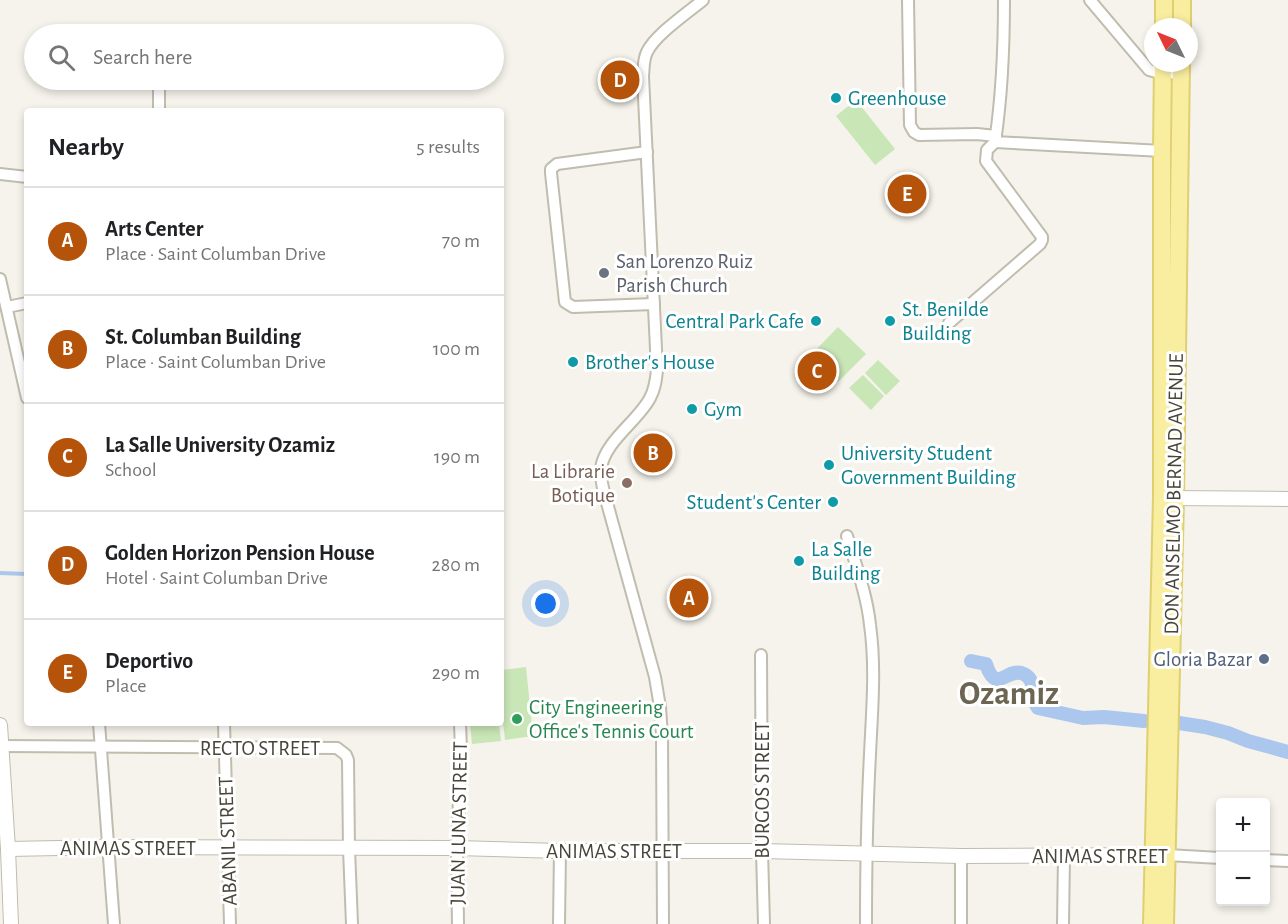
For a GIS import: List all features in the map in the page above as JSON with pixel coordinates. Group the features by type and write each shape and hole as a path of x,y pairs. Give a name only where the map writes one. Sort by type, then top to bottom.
{"main road":[{"path":"1164,0 1164,18"},
{"path":"1182,0 1182,18"},
{"name":"DON ANSELMO BERNAD AVENUE","path":"1163,72 1162,151 1170,296"},
{"name":"DON ANSELMO BERNAD AVENUE","path":"1152,924 1160,855 1170,296 1181,72"},
{"name":"DON ANSELMO BERNAD AVENUE","path":"1160,855 1165,924"}],"street":[{"path":"663,924 662,735 658,697 655,677 603,492 601,467 612,444 650,398 657,370 644,63 652,44 703,0"},
{"path":"908,0 910,125 919,135 977,134 995,139 1162,151"},
{"path":"949,323 1042,240 986,161 987,150 995,139 1004,31 1004,0"},
{"path":"1090,0 1144,65"},
{"path":"159,90 159,108"},
{"path":"647,153 557,164 551,169 551,173 565,302 573,307 654,304"},
{"path":"0,174 24,177"},
{"path":"0,279 24,384"},
{"path":"7,307 24,304"},
{"path":"1168,498 1288,499"},
{"path":"847,536 866,599 871,626 873,687 866,853 866,924"},
{"name":"BURGOS STREET","path":"761,655 764,924"},
{"path":"0,725 4,849 11,924"},
{"path":"99,726 114,924"},
{"name":"ABANIL STREET","path":"224,726 230,924"},
{"name":"JUAN LUNA STREET","path":"458,924 457,848 460,726"},
{"name":"RECTO STREET","path":"1,746 337,748 346,755 348,760 352,924"},
{"name":"ANIMAS STREET","path":"4,849 457,848 560,851 762,851 962,856 1160,855 1216,858"},
{"path":"559,924 560,851"},
{"path":"961,924 962,856"},
{"path":"1063,924 1064,856"},
{"path":"1270,860 1288,861"}],"green space":[{"path":"856,100 895,149 875,165 836,116"},
{"path":"838,327 866,354 838,382 810,356"},
{"path":"878,360 900,381 886,395 865,373"},
{"path":"863,375 884,396 871,410 849,388"},
{"name":"City Engineering Office's Tennis Court","path":"526,667 533,736 505,740 504,670"},
{"name":"City Engineering Office's Tennis Court","path":"470,726 499,726 501,741 472,744"}],"waterway":[{"path":"0,573 24,574"},
{"path":"971,661 986,664 990,673 998,679 1012,674 1024,674 1031,681 1035,704 1038,708 1083,718 1104,717 1144,721"},
{"path":"1179,723 1228,733 1288,752"}],"place":[{"name":"Golden Horizon Pension House","path":"620,80"},
{"name":"Greenhouse","path":"836,98"},
{"name":"Deportivo","path":"907,194"},
{"name":"San Lorenzo Ruiz Parish Church","path":"604,273"},
{"name":"Central Park Cafe","path":"816,321"},
{"name":"St. Benilde Building","path":"890,321"},
{"name":"Brother's House","path":"573,362"},
{"name":"La Salle University Ozamiz","path":"817,371"},
{"name":"Gym","path":"692,409"},
{"name":"St. Columban Building","path":"653,453"},
{"name":"University Student Government Building","path":"829,465"},
{"name":"La Librarie Botique","path":"627,483"},
{"name":"Student's Center","path":"833,502"},
{"name":"La Salle Building","path":"799,561"},
{"name":"Arts Center","path":"689,598"},
{"name":"Gloria Bazar","path":"1264,659"},
{"name":"City Engineering Office's Tennis Court","path":"517,719"}],"district":[{"name":"Ozamiz","path":"1009,694"}]}
